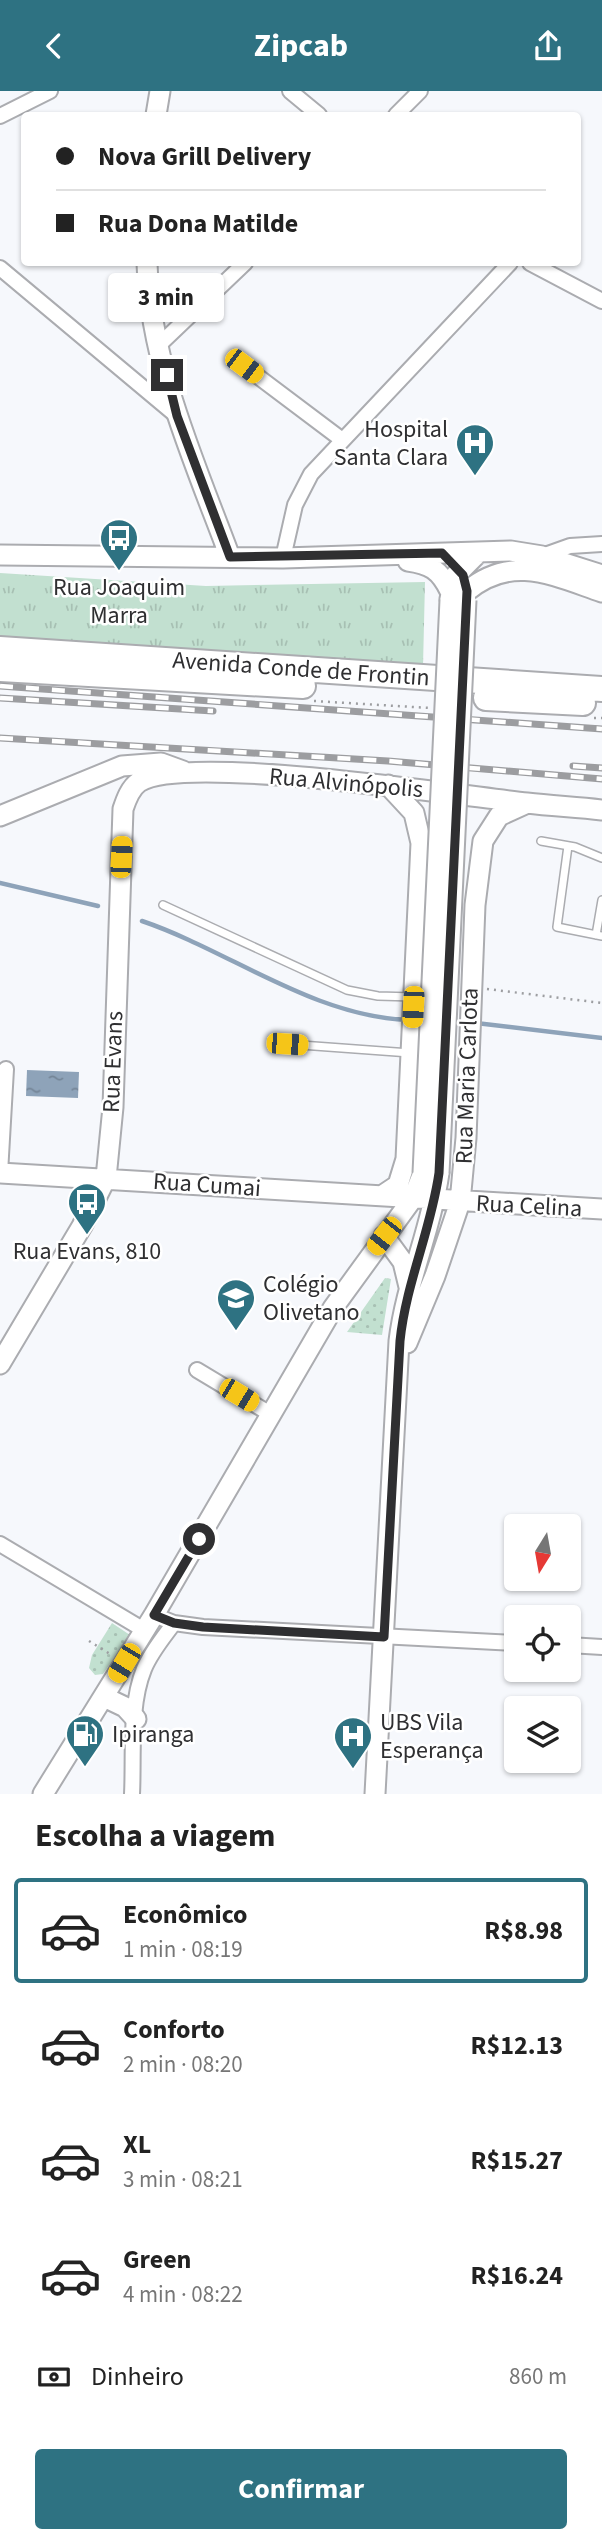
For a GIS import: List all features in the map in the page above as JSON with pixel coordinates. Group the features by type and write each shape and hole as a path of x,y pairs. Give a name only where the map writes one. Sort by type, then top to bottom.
{"highway":[{"name":"Avenida Conde de Frontin","path":"0,649 602,689"},
{"name":"Avenida Conde de Frontin","path":"0,669 602,704"},
{"path":"539,683 602,676"}],"street":[{"path":"0,116 50,91"},
{"path":"156,112 160,91"},
{"path":"290,91 315,112"},
{"path":"399,112 420,91"},
{"path":"147,266 159,345 177,416 230,557"},
{"path":"159,345 242,266"},
{"path":"284,558 301,491 341,439 507,266"},
{"path":"536,266 602,301"},
{"path":"0,268 177,416"},
{"path":"244,366 341,439"},
{"path":"542,555 570,546 602,544"},
{"path":"0,555 284,558 480,552 542,555 602,575"},
{"path":"43,1794 149,1623 333,1308 431,1173 459,570 480,552"},
{"path":"442,553 459,570"},
{"path":"394,554 405,561 429,564 458,596"},
{"path":"458,596 496,572 520,569 602,592"},
{"path":"0,816 122,766 161,763 183,771"},
{"name":"Rua Alvinópolis","path":"183,771 388,785 599,811"},
{"name":"Rua Evans","path":"0,1364 82,1226 106,1178 113,1107 125,800 140,781 183,771"},
{"path":"383,1195 392,1192 403,1173 419,902 419,824 406,802 388,785"},
{"name":"Rua Maria Carlota","path":"399,1360 435,1276 460,1202 466,1138 475,905 478,871 487,831 499,816 527,803"},
{"path":"419,902 432,895 447,892 463,896 475,905"},
{"path":"0,1173 6,1069"},
{"name":"Rua Cumai","path":"0,1173 413,1198"},
{"name":"Rua Maria Carlota","path":"375,1794 401,1329 435,1199 431,1173"},
{"name":"Rua Celina","path":"413,1198 602,1209"},
{"path":"384,1236 403,1262 410,1291"},
{"path":"197,1370 272,1415"},
{"path":"0,1544 149,1623 504,1642"},
{"path":"132,1794 136,1719 144,1669 174,1623"},
{"path":"581,1646 602,1647"},
{"path":"104,1697 121,1703 136,1719"}],"lane":[{"path":"541,841 568,845 602,858"},
{"path":"568,845 558,927 599,935 602,900"},
{"path":"163,905 347,990 413,1002"},
{"path":"287,1044 411,1053"}],"path":[{"path":"471,992 602,1003"},
{"path":"89,1641 104,1650"}],"green space":[{"path":"0,573 206,586 425,582 423,666 0,644"},
{"path":"385,1278 391,1279 382,1335 347,1332"},
{"path":"112,1623 130,1635 103,1674 95,1675 89,1668 92,1655"}],"water":[{"path":"27,1070 79,1072 78,1098 26,1096"}],"waterway":[{"path":"0,883 98,906"},
{"path":"142,921 305,995 373,1016 408,1020"},
{"path":"476,1023 602,1038"}],"railway":[{"path":"0,686 602,729"},
{"path":"0,698 213,711"},
{"path":"0,738 388,761 602,779"},
{"path":"573,766 602,768"}],"place":[{"name":"Hospital Santa Clara","path":"475,477"},
{"name":"Rua Joaquim Marra","path":"119,572"},
{"name":"Rua Evans, 810","path":"87,1236"},
{"name":"Colégio Olivetano","path":"236,1332"},
{"name":"Ipiranga","path":"85,1768"},
{"name":"UBS Vila Esperança","path":"353,1770"}],"route":[{"path":"167,375 177,416 230,557 442,553 463,575 467,591 439,1173 432,1220 404,1311 400,1341 384,1637 203,1627 174,1623 154,1615 199,1539"}]}
